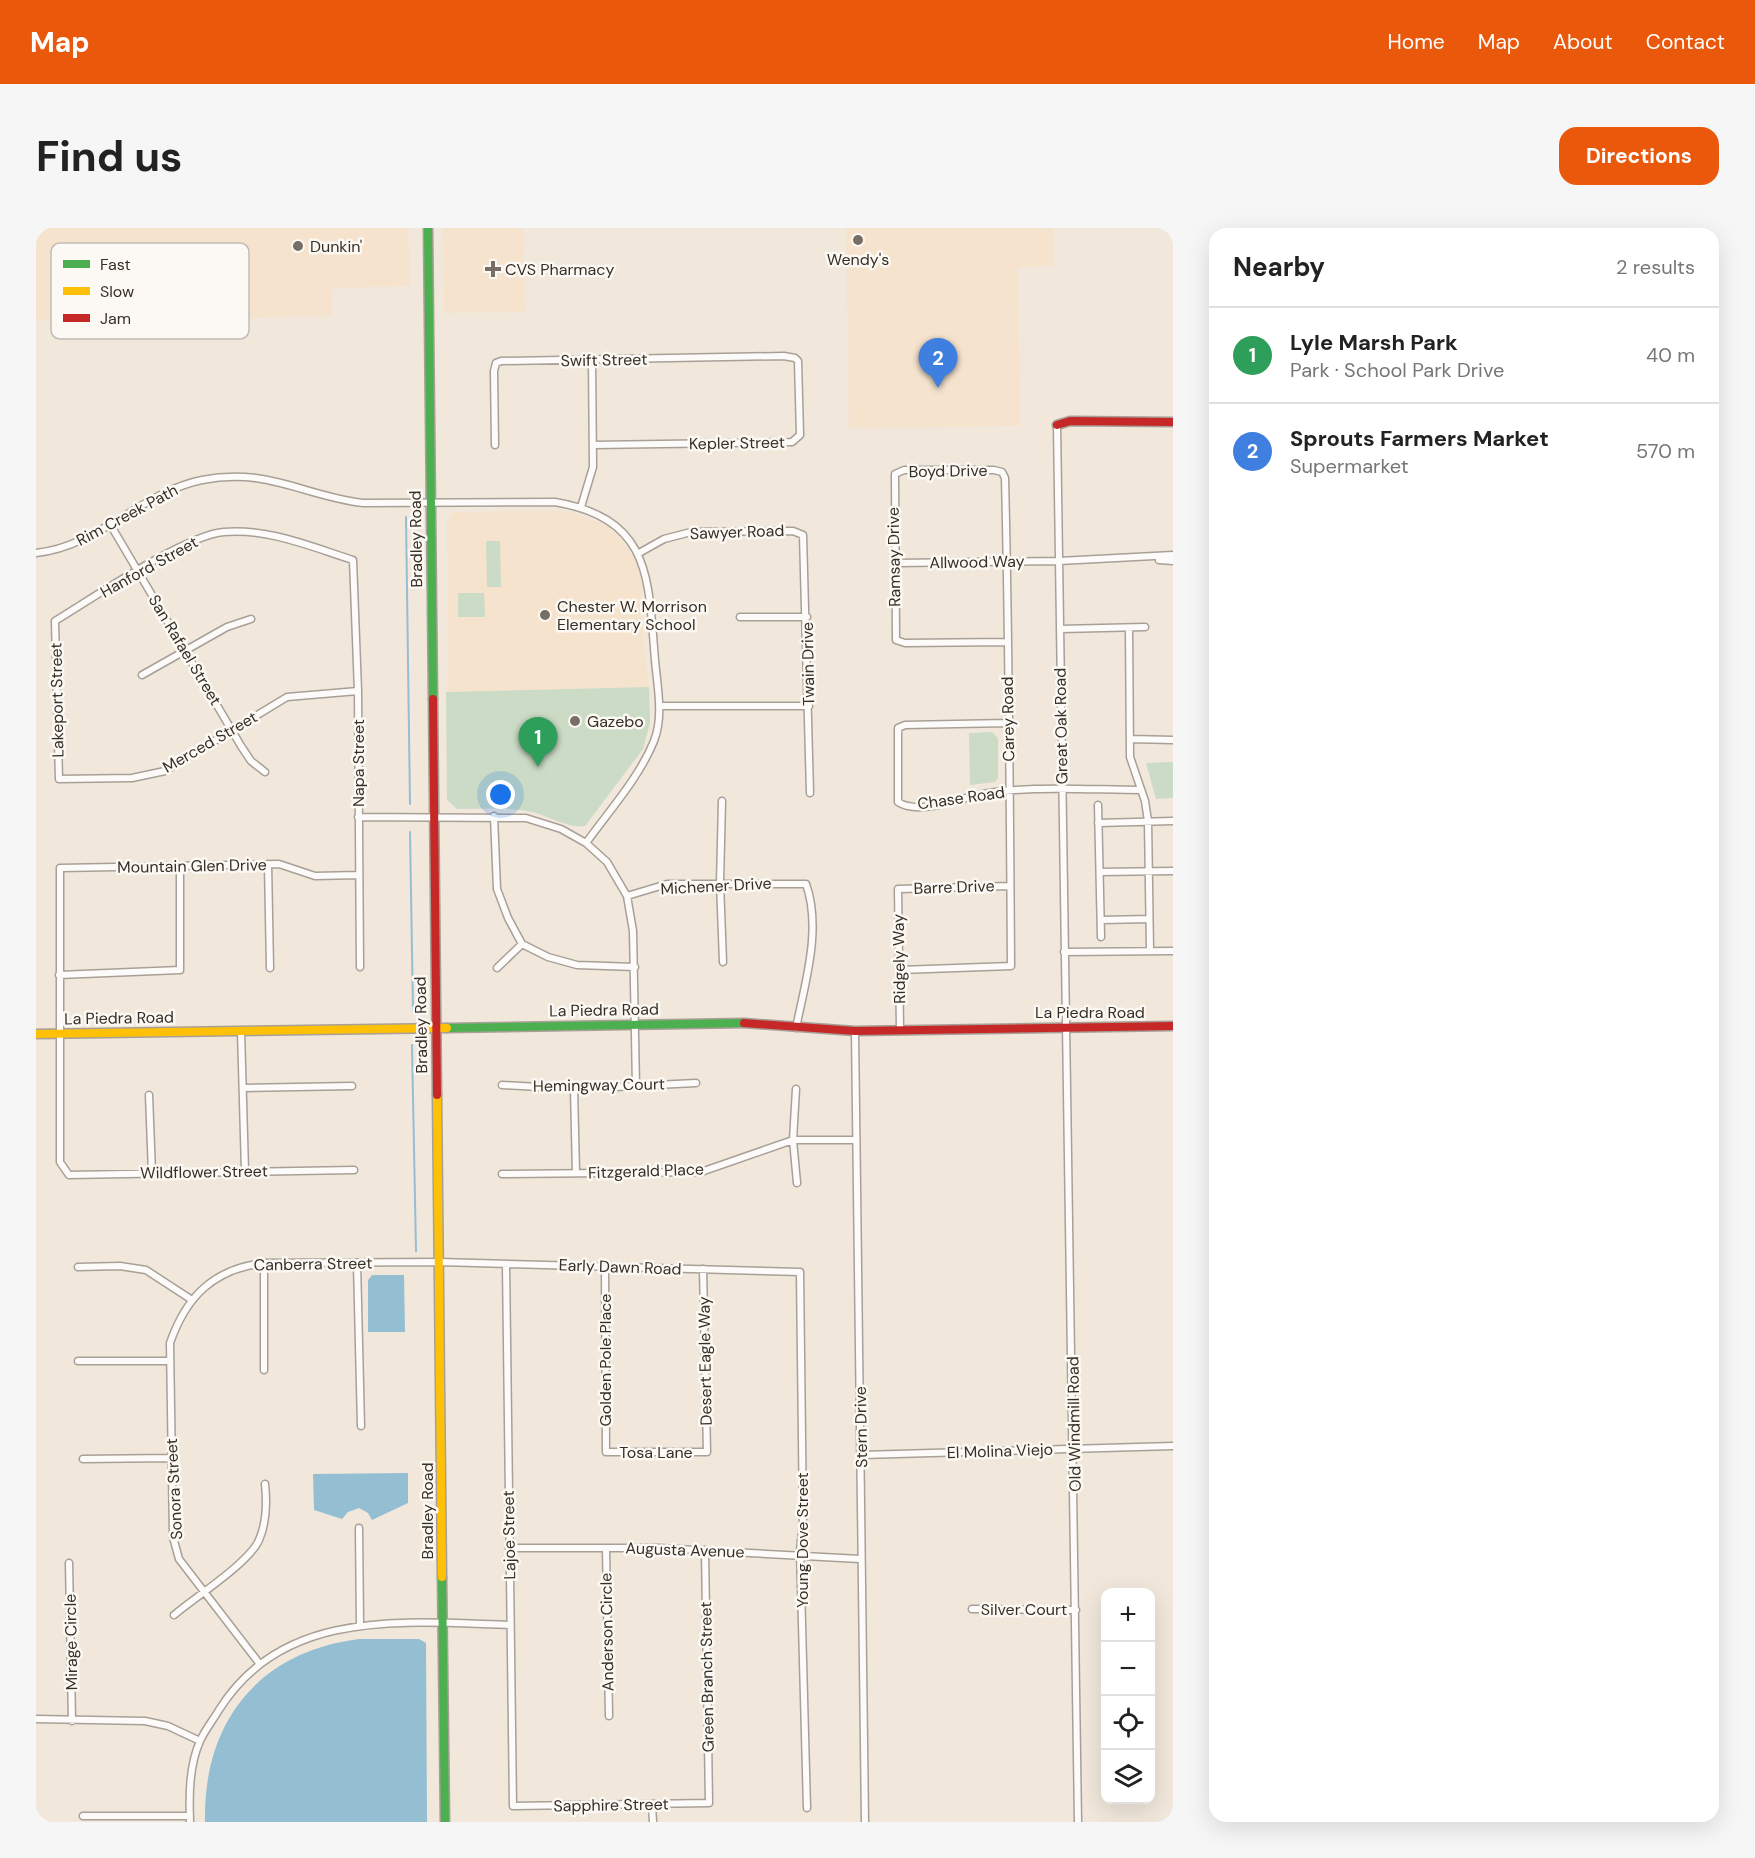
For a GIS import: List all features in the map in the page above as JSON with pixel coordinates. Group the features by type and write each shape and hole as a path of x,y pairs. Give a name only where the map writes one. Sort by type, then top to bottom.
{"street":[{"name":"Bradley Road","path":"428,228 445,1822"},
{"name":"Swift Street","path":"495,445 494,371 496,363 507,360 795,358"},
{"name":"Kepler Street","path":"593,445 792,442 800,435 799,366 795,358"},
{"path":"581,507 593,467 592,360"},
{"path":"1057,425 1070,421 1173,422"},
{"name":"Great Oak Road","path":"1057,425 1065,1027"},
{"name":"Boyd Drive","path":"895,474 904,471 1002,472"},
{"name":"Carey Road","path":"900,970 1011,966 1007,562 1005,478 1002,472"},
{"name":"Ramsay Drive","path":"895,474 896,640 905,643 1007,642"},
{"name":"Rim Creek Path","path":"36,553 76,543 177,487 202,480 230,477 274,479 351,502 431,504 555,502 581,507 612,522 639,553"},
{"name":"San Rafael Street","path":"110,524 251,760 265,772"},
{"name":"Sawyer Road","path":"639,553 664,539 691,532 794,531 803,535"},
{"name":"Hanford Street","path":"55,621 138,571 209,534 254,532 353,560"},
{"name":"Twain Drive","path":"803,535 810,793"},
{"path":"586,843 643,765 655,739 659,706 648,583 639,553"},
{"path":"1143,558 1173,555"},
{"path":"1143,558 1173,561"},
{"name":"Allwood Way","path":"895,564 1143,558"},
{"name":"Napa Street","path":"353,560 358,691 357,817 360,967"},
{"path":"740,617 807,617"},
{"path":"142,675 227,627 250,619"},
{"name":"Lakeport Street","path":"55,621 59,778"},
{"path":"1059,629 1145,627"},
{"path":"1128,628 1130,757 1148,822 1150,951"},
{"name":"Merced Street","path":"59,778 132,778 165,771 287,697 358,691"},
{"path":"659,706 809,706"},
{"name":"Chase Road","path":"1008,723 905,724 898,728 898,802 905,806 926,806 1009,791 1141,790"},
{"path":"1130,740 1173,740"},
{"path":"722,801 720,883 723,962"},
{"path":"1098,806 1101,938"},
{"path":"494,816 497,889 508,918 522,944 548,957 577,965 635,966"},
{"path":"357,817 494,816 526,818 561,829 586,843 607,862 627,896 635,966 636,1086"},
{"path":"1098,823 1173,821"},
{"path":"268,864 270,968"},
{"name":"Mountain Glen Drive","path":"59,975 60,868 279,864 315,876 359,876"},
{"path":"58,1034 59,975 180,970 180,866"},
{"path":"1100,872 1173,871"},
{"name":"Michener Drive","path":"627,896 668,884 806,884 809,893 811,940 809,968 796,1028"},
{"name":"Barre Drive","path":"898,889 1010,886"},
{"name":"Ridgely Way","path":"898,889 900,1029"},
{"path":"1101,920 1149,919"},
{"path":"497,968 522,944"},
{"path":"1064,952 1173,951"},
{"name":"La Piedra Road","path":"36,1034 743,1023 855,1031 1173,1026"},
{"name":"Old Windmill Road","path":"1065,1027 1074,1449 1076,1610 1074,1727 1078,1822"},
{"path":"242,1031 245,1172"},
{"name":"Stern Drive","path":"855,1031 865,1822"},
{"name":"Wildflower Street","path":"58,1034 60,1162 69,1174 354,1170"},
{"name":"Hemingway Court","path":"502,1085 574,1089 696,1083"},
{"path":"243,1088 352,1086"},
{"path":"574,1089 576,1173"},
{"path":"796,1089 793,1140 797,1183"},
{"path":"149,1095 152,1173"},
{"name":"Fitzgerald Place","path":"502,1174 701,1172 793,1140 856,1140"},
{"name":"Canberra Street","path":"170,1361 170,1343 180,1315 200,1290 241,1266 264,1263 440,1262"},
{"name":"Early Dawn Road","path":"440,1262 800,1272"},
{"path":"264,1263 264,1370"},
{"path":"357,1263 361,1426"},
{"name":"Lajoe Street","path":"506,1264 513,1806"},
{"path":"78,1267 120,1266 146,1270 192,1300"},
{"name":"Golden Pole Place","path":"605,1267 606,1452"},
{"name":"Desert Eagle Way","path":"703,1269 706,1452"},
{"name":"Young Dove Street","path":"800,1272 803,1523 800,1555 807,1808"},
{"path":"78,1361 170,1361"},
{"name":"Sonora Street","path":"170,1361 171,1458 176,1548 179,1559 205,1589 259,1663"},
{"name":"El Molina Viejo","path":"862,1455 1173,1446"},
{"name":"Tosa Lane","path":"606,1452 706,1452"},
{"path":"82,1459 171,1458"},
{"path":"174,1615 242,1562 259,1541 267,1510 265,1484"},
{"path":"359,1528 360,1625"},
{"name":"Augusta Avenue","path":"509,1548 705,1550 860,1558"},
{"name":"Anderson Circle","path":"606,1548 609,1716"},
{"name":"Green Branch Street","path":"705,1550 709,1803"},
{"name":"Mirage Circle","path":"69,1563 72,1721"},
{"name":"Silver Court","path":"972,1609 1076,1610"},
{"path":"83,1816 190,1819 189,1788 200,1741 227,1697 259,1663 296,1642 330,1630 360,1625 443,1623 510,1625"},
{"path":"36,1719 145,1721 168,1726 200,1741"},
{"name":"Sapphire Street","path":"513,1806 709,1803"},
{"path":"652,1805 653,1822"}],"shaded area":[{"path":"36,228 408,228 410,286 331,288 332,315 250,318 249,243 51,243 51,320 36,320"},
{"path":"443,228 523,228 525,312 444,313"},
{"path":"846,228 1053,228 1053,266 1018,267 1020,426 849,428"},
{"name":"Chester W. Morrison Elementary School","path":"561,511 574,513 605,525 619,536 635,560 642,584 643,639 649,687 448,692 447,522 453,512"}],"green space":[{"path":"486,541 500,541 501,587 487,587"},
{"path":"458,593 484,593 485,617 458,617"},
{"path":"649,687 650,723 643,749 585,826 571,825 518,810 457,809 447,800 446,692"},
{"path":"992,732 998,738 998,778 995,782 970,785 969,733"},
{"path":"1173,762 1173,798 1156,799 1146,763"}],"water":[{"path":"372,1275 404,1275 405,1332 368,1332 368,1280"},
{"path":"408,1473 408,1503 372,1520 368,1513 359,1508 348,1512 342,1519 314,1510 313,1474"},
{"path":"359,1639 419,1639 426,1643 427,1822 205,1822 207,1786 214,1753 226,1724 243,1698 265,1676 292,1659 323,1646"}],"waterway":[{"path":"406,517 410,804"},
{"path":"410,832 413,1011"},
{"path":"412,1045 416,1251"}],"traffic: fast":[{"path":"428,228 433,699"},
{"path":"447,1028 744,1023"},
{"path":"442,1577 445,1822"}],"traffic: slow":[{"path":"36,1034 447,1028"},
{"path":"437,1095 442,1577"}],"traffic: jam":[{"path":"1057,425 1070,421 1173,422"},
{"path":"433,699 437,1095"},
{"path":"744,1023 855,1031 1173,1026"}],"place":[{"name":"Wendy's","path":"858,240"},
{"name":"Dunkin'","path":"298,246"},
{"name":"CVS Pharmacy","path":"493,269"},
{"name":"Sprouts Farmers Market","path":"938,388"},
{"name":"Chester W. Morrison Elementary School","path":"545,615"},
{"name":"Gazebo","path":"575,721"},
{"name":"Lyle Marsh Park","path":"538,767"}]}
